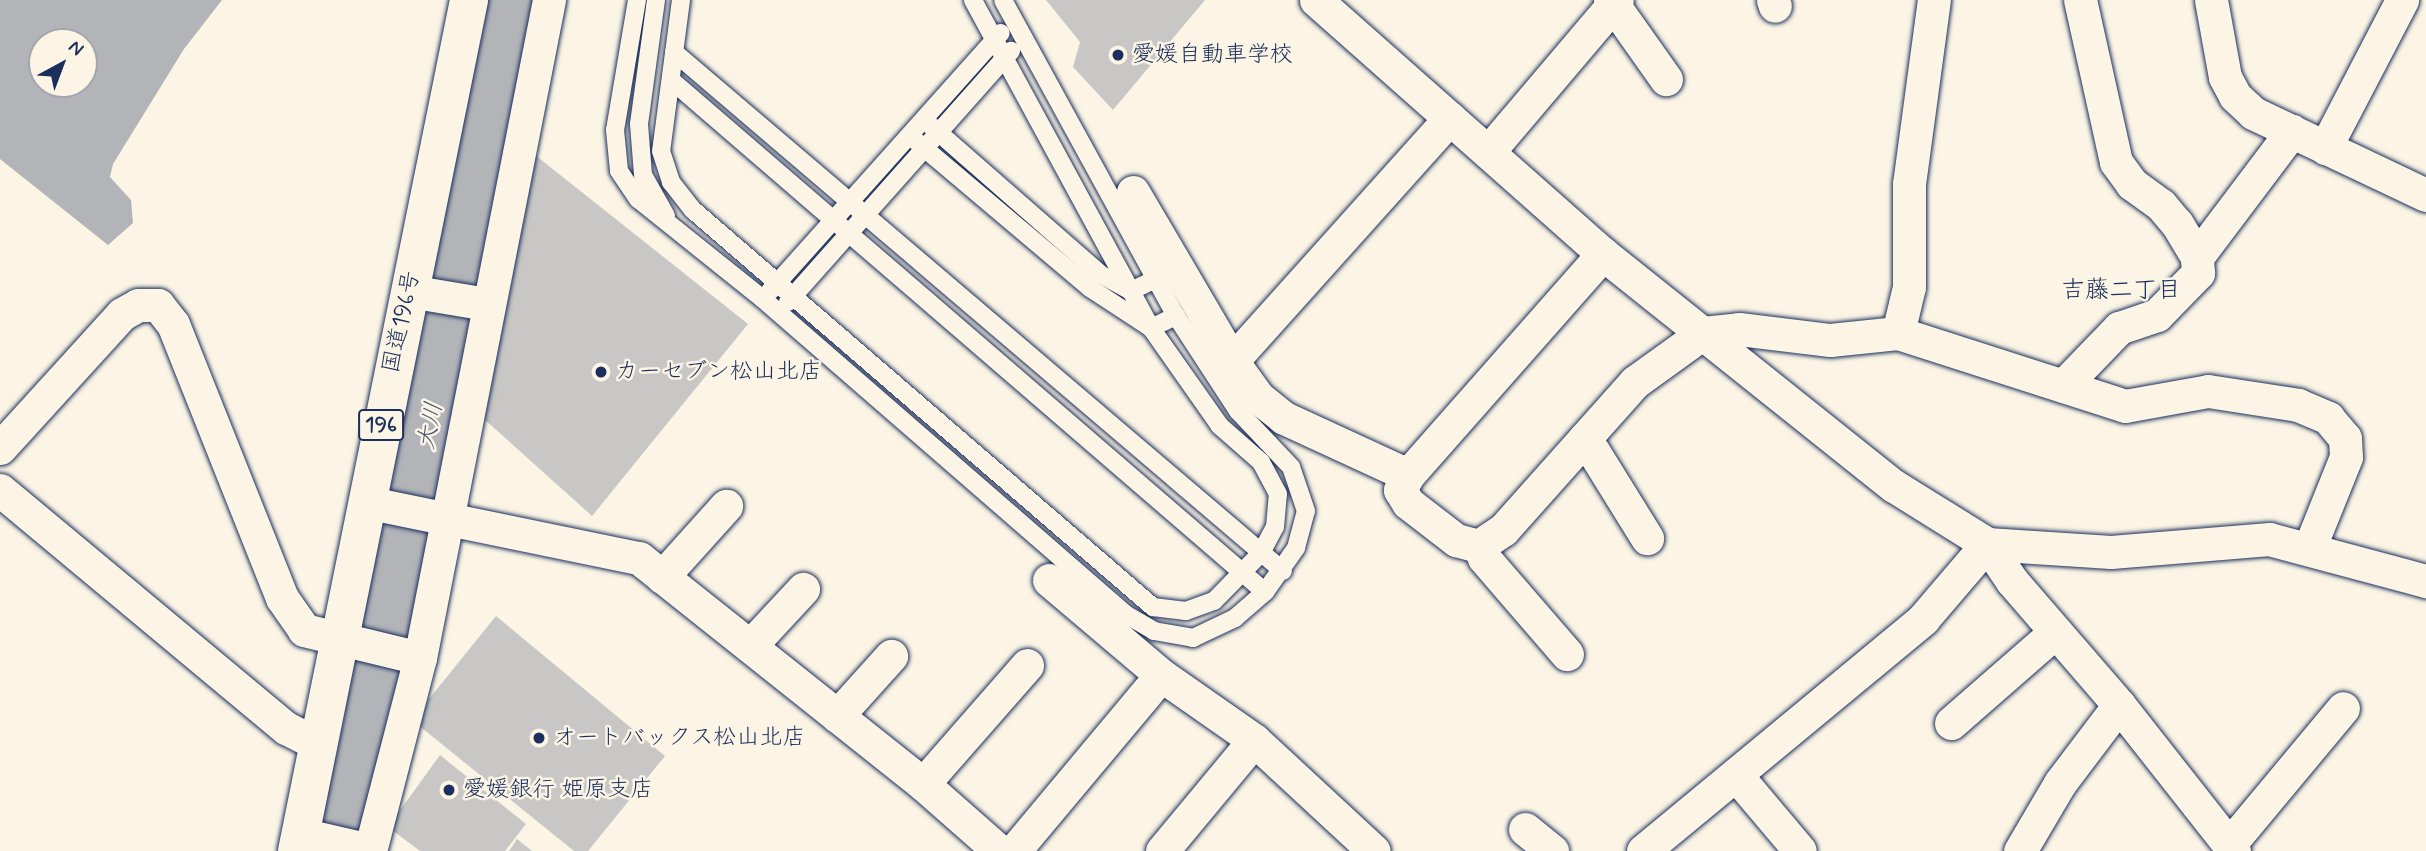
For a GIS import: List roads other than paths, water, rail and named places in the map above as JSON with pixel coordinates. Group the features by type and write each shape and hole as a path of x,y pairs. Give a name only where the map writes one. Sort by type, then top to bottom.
{"highway":[{"name":"国道196号","path":"307,841 320,745 352,643 422,293 469,0"}],"street":[{"path":"307,841 369,851 414,657 483,304 549,0"},
{"path":"1316,0 1603,254 1894,486 1987,544 2054,633 2119,705 2219,844 2343,708"},
{"path":"1898,333 1909,287 1909,184 1934,0"},
{"path":"2063,386 2119,328 2157,315 2198,273 2197,257 2161,205 2132,184 2116,162 2080,0"},
{"path":"2211,0 2225,77 2235,96 2253,113 2426,195"},
{"path":"2325,148 2402,0"},
{"path":"1488,152 1613,1 1666,79"},
{"path":"1232,361 1450,118"},
{"path":"2197,257 2292,131"},
{"path":"1133,192 1232,361 1258,397 1284,418 1408,475"},
{"path":"1603,254 1408,475 1400,490 1408,503 1456,540 1479,546 1503,530 1635,382 1703,333 1739,329 1830,340 1898,333 2125,406 2208,391 2298,405 2328,418 2345,438 2346,457 2309,549"},
{"path":"422,293 483,304"},
{"path":"0,448 122,314 138,305 158,305 173,324 282,598 304,630 414,657"},
{"path":"1585,439 1647,538"},
{"path":"0,489 286,728 320,745"},
{"path":"379,505 639,558 923,784 999,851"},
{"path":"662,577 726,506"},
{"path":"1987,544 2111,552 2269,539 2426,581"},
{"path":"1643,851 1923,619 1987,544"},
{"path":"1479,546 1484,558 1567,654"},
{"path":"1049,580 1161,675 1255,740 1374,851"},
{"path":"750,646 803,589"},
{"path":"1951,723 2054,633"},
{"path":"837,716 891,656"},
{"path":"923,784 1027,665"},
{"path":"1014,851 1161,675"},
{"path":"2020,851 2060,783 2119,705"},
{"path":"1162,851 1255,740"},
{"path":"1736,775 1791,848"},
{"path":"1525,829 1552,851"}],"lane":[{"path":"637,0 615,131 619,171 638,199 668,219 763,299 1125,614 1154,631 1193,638 1235,618 1265,592 1283,571 1296,548 1306,511 1292,467 1238,411 1176,316 1003,0"},
{"path":"656,0 639,124 643,175 668,219"},
{"path":"681,0 661,151 671,183 693,210 1153,607 1186,611 1214,601 1261,553 1275,527 1278,494 1261,462 1220,426 1151,328 974,0"},
{"path":"763,299 994,37 1016,25"},
{"path":"778,313 1004,55 1027,43"},
{"path":"674,52 1283,571"},
{"path":"671,80 1265,592"},
{"path":"922,118 1100,274 1131,291"},
{"path":"908,134 1090,288 1151,328"},
{"path":"1131,291 1156,279"},
{"path":"1151,328 1176,316"}],"waterway":[{"name":"大川","path":"345,851 517,0"}],"place":[{"name":"愛媛自動車学校","path":"1118,55"},
{"name":"カーセブン松山北店","path":"601,372"},
{"name":"オートバックス松山北店","path":"539,738"},
{"name":"愛媛銀行 姫原支店","path":"449,790"}],"district":[{"name":"吉藤二丁目","path":"2121,291"}]}
